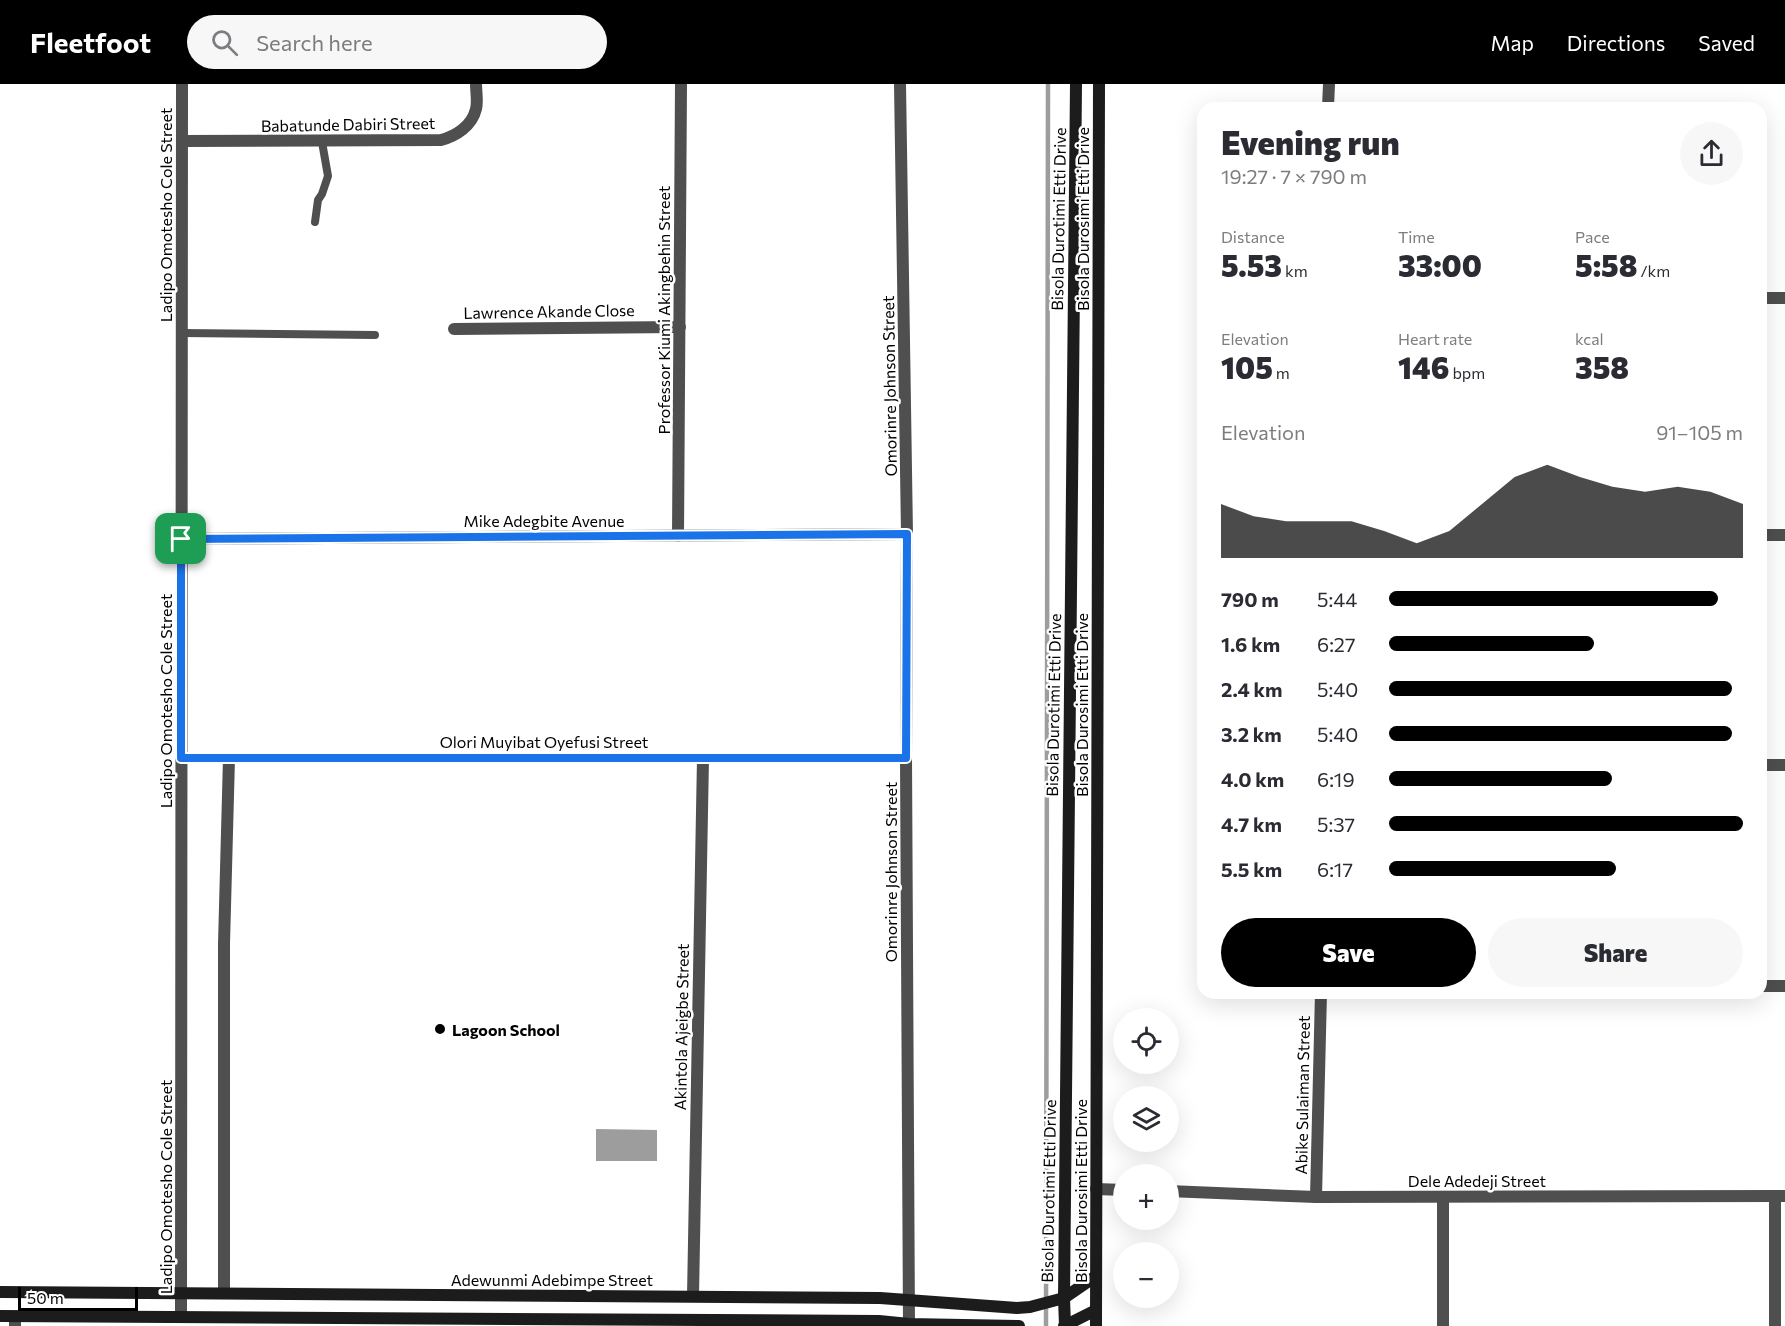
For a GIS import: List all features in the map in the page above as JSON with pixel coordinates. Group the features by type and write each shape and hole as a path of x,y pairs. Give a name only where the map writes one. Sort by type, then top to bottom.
{"main road":[{"name":"Bisola Durotimi Etti Drive","path":"1064,1326 1052,1301 1076,84"},
{"name":"Bisola Durosimi Etti Drive","path":"1096,1326 1099,84"},
{"name":"Adewunmi Adebimpe Street","path":"0,1292 909,1299 1017,1308 1052,1301 1096,1276"},
{"path":"1064,1326 1096,1310"},
{"path":"0,1316 15,1321 38,1322 181,1317 456,1322 879,1321 909,1325 1018,1326"}],"street":[{"name":"Ladipo Omotesho Cole Street","path":"181,1317 182,84"},
{"name":"Babatunde Dabiri Street","path":"182,141 441,140 458,135 476,110 476,84"},
{"name":"Professor Kiumi Akingbehin Street","path":"678,536 681,84"},
{"name":"Omorinre Johnson Street","path":"900,84 907,534 909,1325"},
{"path":"1328,102 1329,84"},
{"path":"1767,298 1785,298"},
{"name":"Lawrence Akande Close","path":"454,329 680,327"},
{"name":"Mike Adegbite Avenue","path":"181,539 907,534"},
{"path":"1767,535 1785,535"},
{"name":"Olori Muyibat Oyefusi Street","path":"181,758 906,758"},
{"path":"224,1293 223,1011 229,758"},
{"name":"Akintola Ajeigbe Street","path":"693,1296 703,758"},
{"path":"1767,765 1785,765"},
{"path":"1767,986 1785,986"},
{"name":"Abike Sulaiman Street","path":"1316,1197 1321,999"},
{"path":"1096,1189 1113,1190"},
{"name":"Dele Adedeji Street","path":"1179,1191 1316,1197 1780,1196"},
{"path":"1775,1326 1780,1196"},
{"path":"1443,1197 1443,1326"}],"lane":[{"path":"315,222 318,200 328,176 322,142"},
{"path":"181,333 375,335"}],"shaded area":[{"path":"596,1129 657,1130 657,1161 596,1161"}],"waterway":[{"path":"1046,1326 1048,84"}],"place":[{"name":"Lagoon School","path":"440,1029"}],"route":[{"path":"907,534 906,758 181,758 181,539 907,534"}]}
